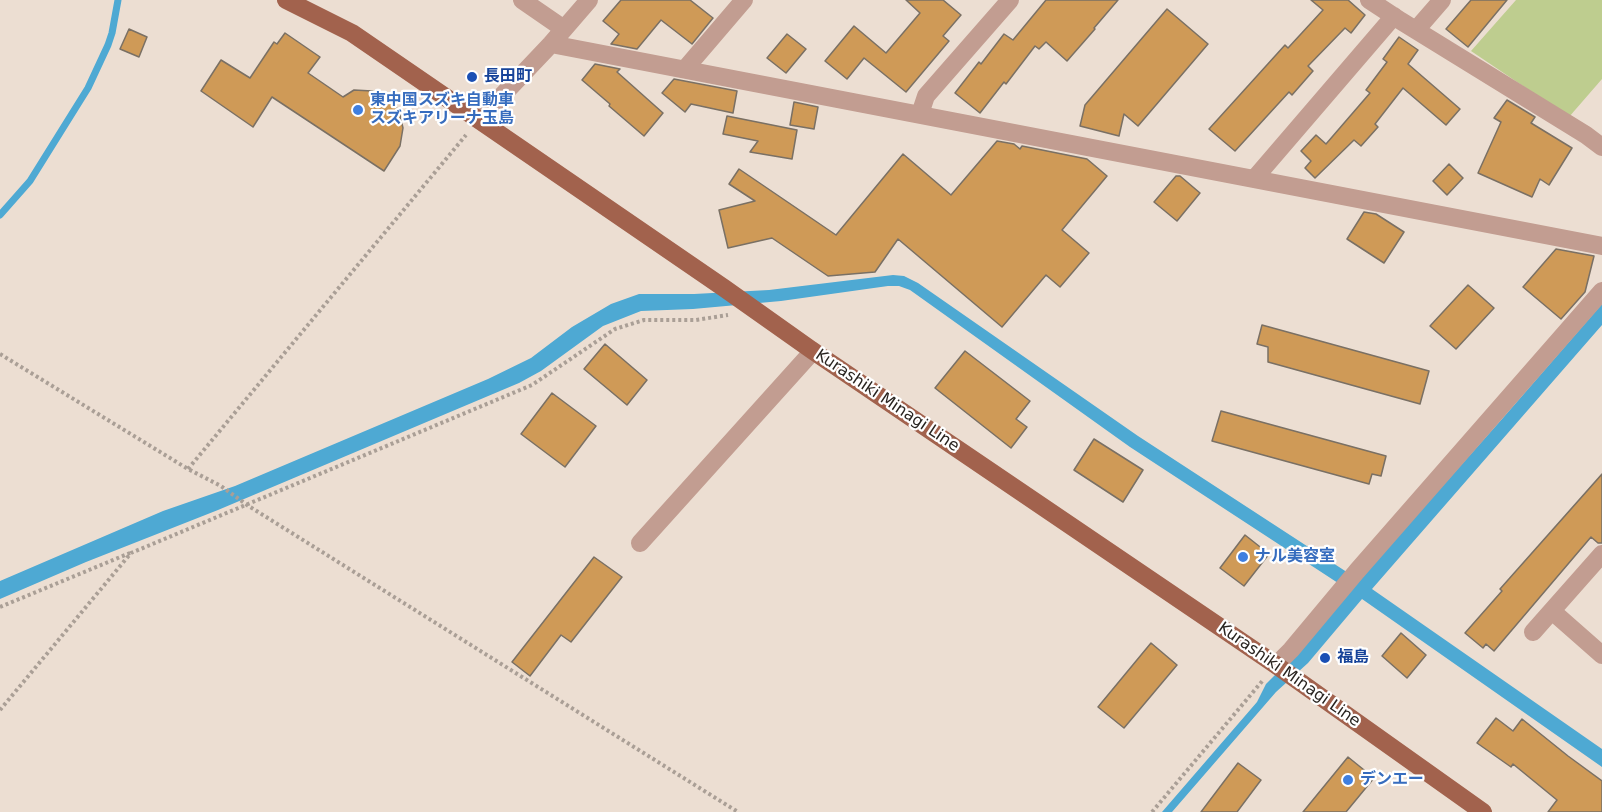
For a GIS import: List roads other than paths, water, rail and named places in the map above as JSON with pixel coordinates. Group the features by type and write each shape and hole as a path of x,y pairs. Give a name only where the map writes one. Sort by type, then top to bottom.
{"main road":[{"name":"Kurashiki Minagi Line","path":"286,0 352,33 813,351 1276,665 1483,812"}],"street":[{"path":"522,0 564,29"},
{"path":"479,120 589,0"},
{"path":"684,69 744,0"},
{"path":"920,114 926,96 1010,0"},
{"path":"1369,0 1602,147"},
{"path":"1416,30 1442,0"},
{"path":"1254,179 1394,16"},
{"path":"551,44 1602,246"},
{"path":"1276,665 1602,291"},
{"path":"640,543 813,351"},
{"path":"1533,632 1602,554"},
{"path":"1552,611 1602,655"}],"water":[{"path":"893,275 904,276 918,283 1138,436 1359,580 1602,304 1602,325 1372,589 1602,749 1602,767 1362,599 1308,663 1276,692 1172,812 1162,812 1257,702 1266,684 1297,653 1338,583 1130,447 910,290 899,286 781,301 641,311 603,326 541,371 519,383 0,599 0,581 163,511 235,486 488,379 531,358 572,327 611,304 639,294 769,290"}],"waterway":[{"path":"0,215 30,181 88,88 108,45 118,0"}],"place":[{"name":"長田町","path":"472,77"},
{"name":"東中国スズキ自動車 スズキアリーナ玉島","path":"358,110"},
{"name":"ナル美容室","path":"1243,557"},
{"name":"福島","path":"1325,658"},
{"name":"デンエー","path":"1348,780"}]}
